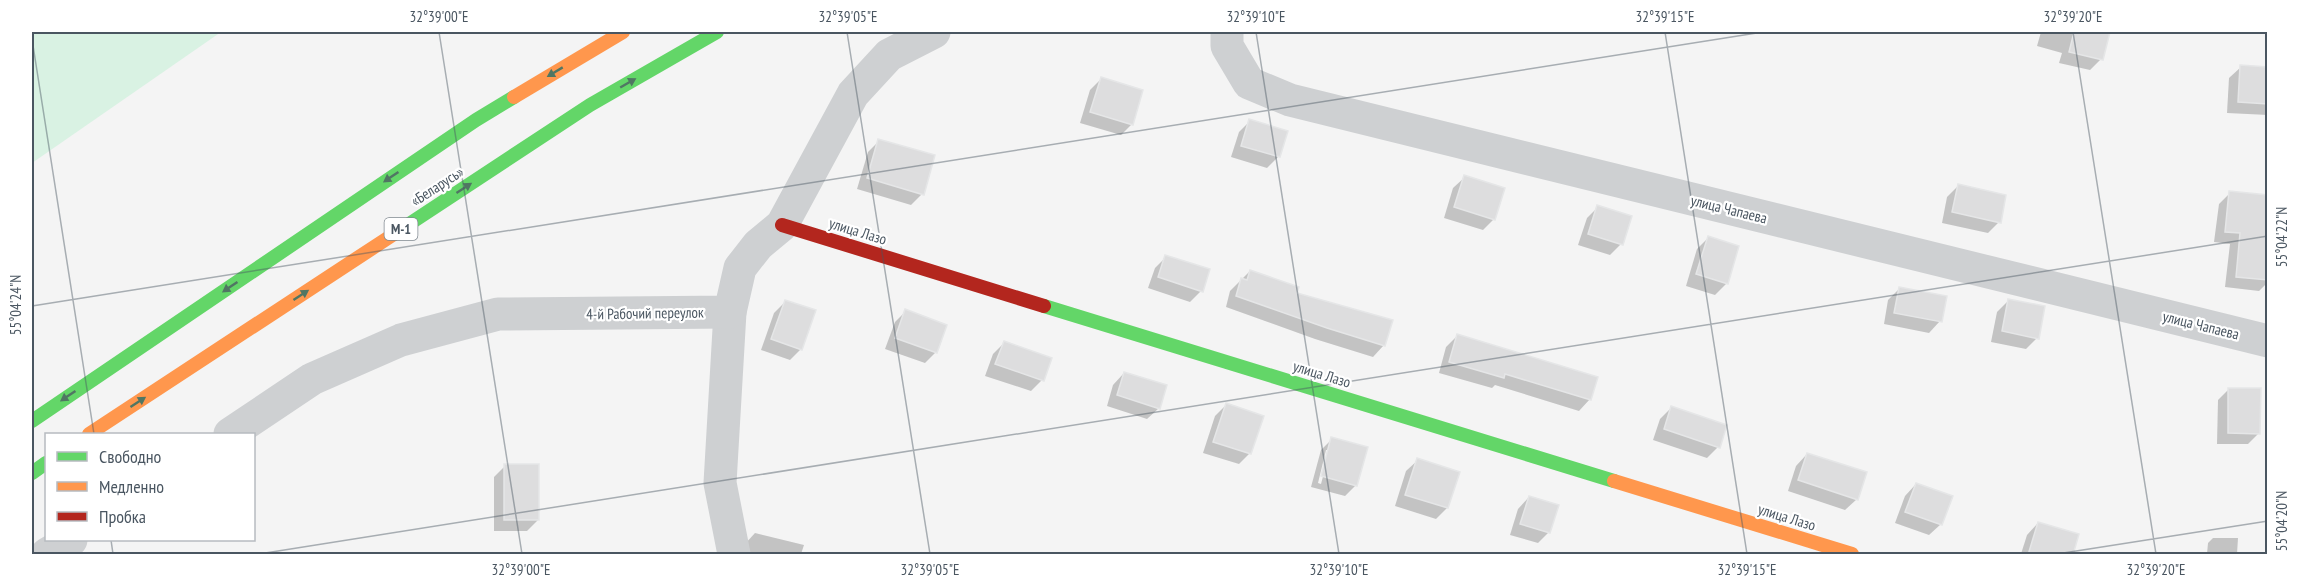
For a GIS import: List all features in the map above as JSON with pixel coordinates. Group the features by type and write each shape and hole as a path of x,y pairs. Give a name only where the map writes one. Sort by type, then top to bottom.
{"main road":[{"path":"32,421 476,120 623,32"},
{"name":"«Беларусь»","path":"92,433 590,105 717,32"},
{"name":"улица Лазо","path":"782,225 1852,555"},
{"path":"32,473 45,464"}],"street":[{"path":"734,555 720,483 730,312 740,268 758,245 782,225 853,94 889,55 934,32"},
{"name":"улица Чапаева","path":"1227,32 1227,46 1250,83 1290,100 2268,341"},
{"name":"4-й Рабочий переулок","path":"233,433 312,379 401,340 498,315 730,312"},
{"path":"47,555 68,541"}],"green space":[{"path":"32,32 221,32 32,163"}],"building":[{"path":"2074,32 2110,32 2103,60 2069,52"},
{"path":"2240,65 2268,67 2268,104 2238,102"},
{"path":"1101,77 1143,90 1133,125 1090,112"},
{"path":"1249,119 1288,131 1280,157 1241,146"},
{"path":"878,139 935,155 924,195 867,178"},
{"path":"1464,175 1505,188 1495,220 1454,207"},
{"path":"1958,184 2006,195 2001,223 1952,212"},
{"path":"2229,191 2268,195 2268,280 2236,277 2240,233 2225,232"},
{"path":"1597,205 1632,216 1623,245 1588,234"},
{"path":"1708,236 1739,246 1728,284 1696,274"},
{"path":"1165,255 1210,269 1203,292 1158,277"},
{"path":"1250,270 1299,287 1297,293 1393,320 1385,346 1236,296 1241,278 1247,280"},
{"path":"1899,287 1947,296 1942,322 1894,313"},
{"path":"2008,299 2045,306 2039,339 2002,331"},
{"path":"785,300 816,310 802,350 771,339"},
{"path":"905,309 947,325 937,353 895,338"},
{"path":"1457,334 1598,377 1591,400 1505,374 1504,378 1449,362"},
{"path":"1004,341 1052,358 1044,381 995,364"},
{"path":"1124,372 1167,385 1160,409 1117,395"},
{"path":"2228,388 2261,388 2260,434 2228,433"},
{"path":"1226,403 1264,416 1251,454 1213,442"},
{"path":"1671,406 1727,425 1720,448 1664,429"},
{"path":"1331,437 1368,447 1357,486 1321,476"},
{"path":"1807,453 1867,472 1858,500 1798,480"},
{"path":"1417,458 1460,472 1448,508 1405,495"},
{"path":"504,464 539,464 539,520 504,520"},
{"path":"1916,483 1953,496 1942,525 1905,512"},
{"path":"1529,496 1559,505 1550,533 1520,524"},
{"path":"2038,522 2079,534 2073,555 2028,555"}],"traffic: fast":[{"path":"394,234 590,105 717,32"},
{"path":"32,421 476,120 514,97"},
{"path":"1044,306 1614,481"},
{"path":"32,473 45,464"}],"traffic: slow":[{"path":"514,97 623,32"},
{"path":"91,433 394,234"},
{"path":"1614,481 1852,554"}],"traffic: jam":[{"path":"782,225 1044,306"}]}
